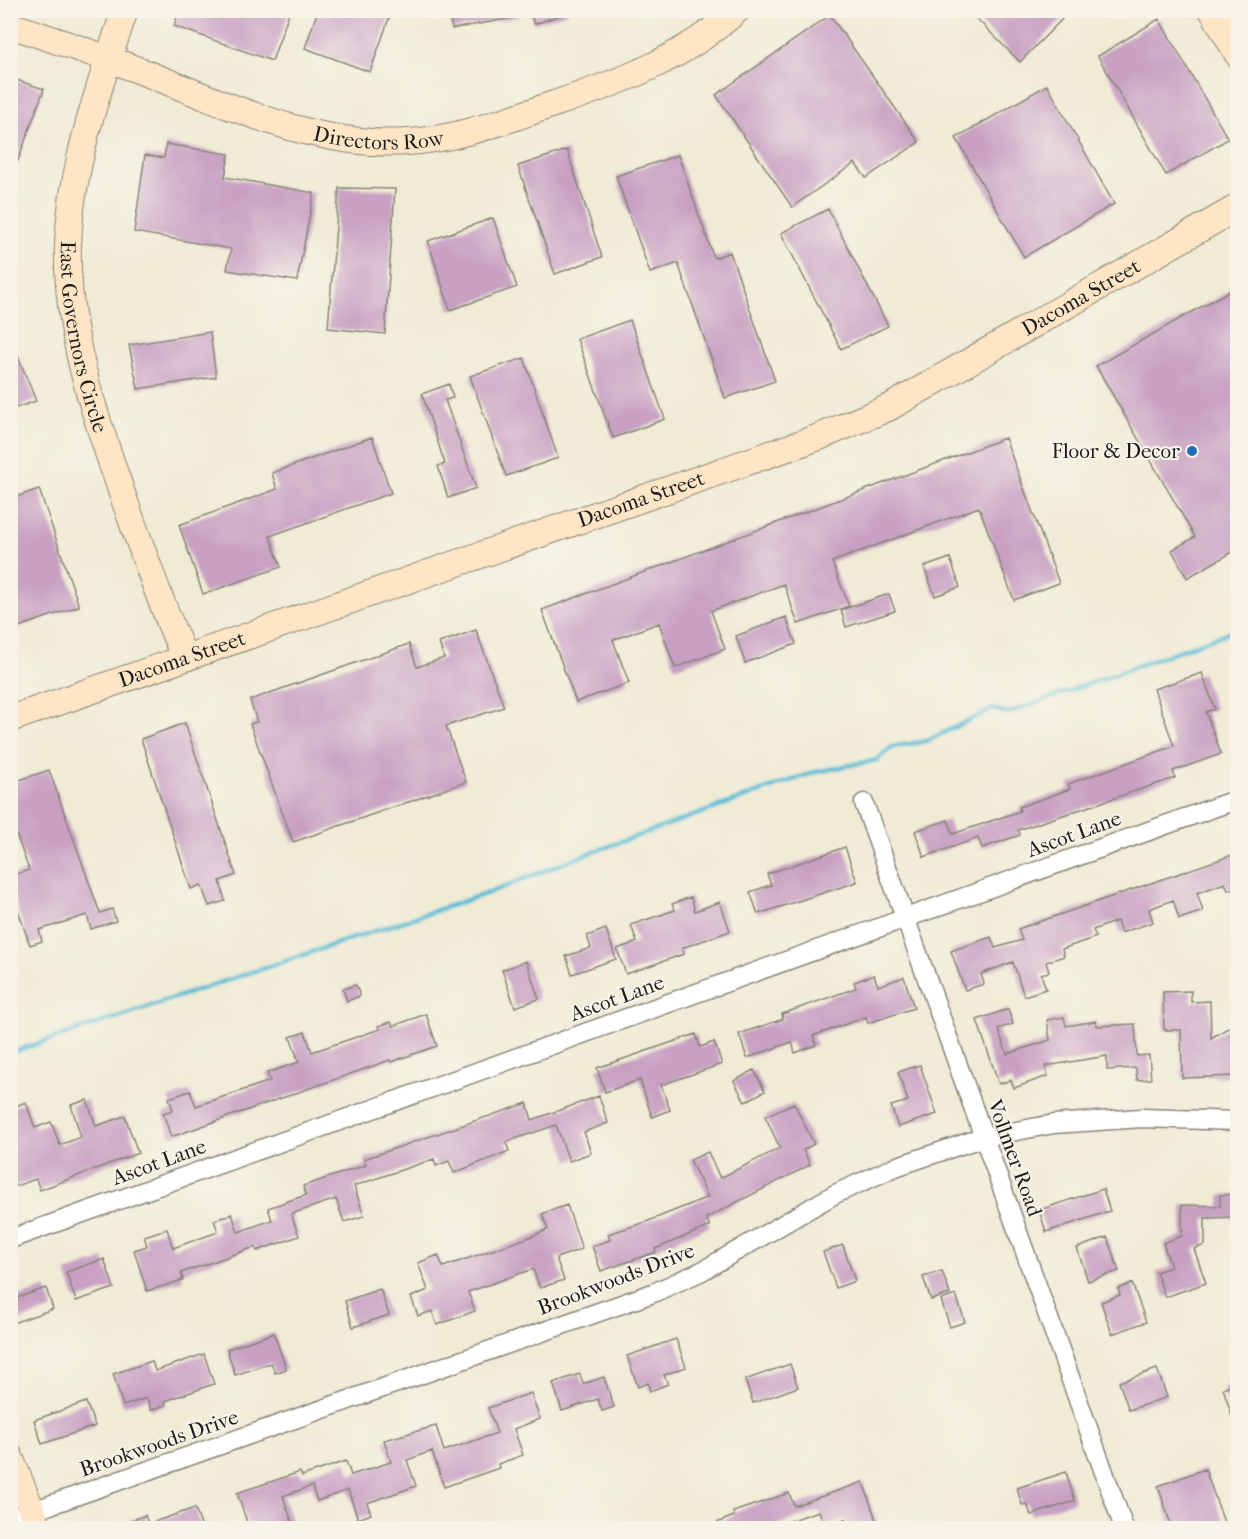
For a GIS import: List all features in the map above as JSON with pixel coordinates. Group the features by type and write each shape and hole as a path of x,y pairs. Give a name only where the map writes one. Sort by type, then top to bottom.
{"street":[{"name":"East Governors Circle","path":"125,10 88,120 78,163 68,243 70,297 81,369 102,440 163,609 184,656"},
{"name":"Directors Row","path":"10,25 108,58 270,122 337,139 407,142 464,134 615,84 667,61 712,33 737,10"},
{"path":"1212,10 1238,55"},
{"name":"Dacoma Street","path":"10,718 819,437 890,407 1238,207"},
{"name":"Ascot Lane","path":"10,1239 1238,799"},
{"name":"Vollmer Road","path":"864,803 1124,1528"},
{"name":"Brookwoods Drive","path":"27,1520 653,1293 702,1271 835,1194 895,1167 984,1137 1054,1124 1142,1118 1238,1121"},
{"path":"10,1457 27,1520"}],"building":[{"path":"179,10 290,10 272,61 174,26"},
{"path":"318,10 392,10 370,72 305,48"},
{"path":"448,10 518,10 519,17 452,29"},
{"path":"529,10 567,10 568,13 534,24"},
{"path":"968,10 1071,10 1020,62"},
{"path":"830,15 919,142 866,178 855,163 792,207 716,95"},
{"path":"1159,19 1228,139 1166,175 1098,56"},
{"path":"10,78 44,89 12,177 10,177"},
{"path":"1047,85 1114,204 1024,257 956,138"},
{"path":"166,144 229,154 225,177 314,193 297,281 227,270 231,249 134,232 145,155 164,158"},
{"path":"567,150 602,257 555,274 518,166"},
{"path":"678,155 714,258 730,252 775,381 725,398 678,263 650,273 616,176"},
{"path":"339,188 395,189 385,334 328,328"},
{"path":"828,209 888,326 841,349 781,233"},
{"path":"493,218 517,287 450,310 428,241"},
{"name":"Floor & Decor","path":"1238,286 1238,549 1187,578 1172,550 1195,537 1096,366"},
{"path":"630,320 665,419 613,438 577,339"},
{"path":"210,332 216,377 138,389 129,345"},
{"path":"10,336 36,401 10,410"},
{"path":"524,358 558,458 506,476 470,376"},
{"path":"449,384 453,398 445,400 476,488 448,498 438,466 445,464 422,394"},
{"path":"372,437 391,493 270,536 281,567 203,594 179,525 277,489 272,473"},
{"path":"1005,438 1059,583 1014,600 979,507 832,562 849,606 798,624 784,584 711,611 725,649 675,668 659,623 613,640 629,683 576,702 542,610"},
{"path":"39,489 79,606 10,630 10,499"},
{"path":"950,558 960,587 935,596 924,567"},
{"path":"889,594 895,611 846,627 841,610"},
{"path":"786,617 796,644 745,663 736,636"},
{"path":"476,630 504,707 446,726 466,782 293,842 250,724 257,722 250,700 409,644 417,667 444,658 439,643"},
{"path":"1202,673 1215,709 1206,712 1221,754 1173,771 1175,778 1018,830 1020,835 982,848 978,838 924,857 915,831 948,820 953,834 1020,811 1019,807 1070,789 1068,784 1174,746 1154,689"},
{"path":"185,723 236,875 220,881 225,901 209,906 201,885 191,889 141,739"},
{"path":"49,770 100,913 112,909 116,921 91,929 87,915 39,930 42,941 30,945 10,887 10,876 29,870 10,817 10,783"},
{"path":"845,847 857,882 758,914 750,892 771,885 767,874"},
{"path":"1238,853 1238,887 1228,890 1225,883 1197,893 1203,911 1179,919 1173,900 1149,909 1153,922 1121,933 1117,921 1093,930 1096,937 1062,949 1064,956 1046,962 1049,972 1041,974 1046,989 1024,996 1013,962 981,974 984,984 965,990 951,951 991,937 995,948 1022,940 1018,929"},
{"path":"691,897 695,911 720,902 730,931 682,948 684,954 626,974 617,949 637,942 631,925 675,910 672,904"},
{"path":"606,929 616,959 572,974 566,956 591,948 587,936"},
{"path":"526,961 539,999 515,1007 502,970"},
{"path":"874,975 878,986 904,977 914,1008 868,1023 866,1017 813,1036 816,1045 795,1053 792,1042 747,1058 739,1034 783,1019 782,1014 856,988 854,982"},
{"path":"356,985 360,996 347,1001 343,989"},
{"path":"1191,991 1191,1002 1210,1001 1211,1038 1238,1022 1238,1076 1182,1078 1181,1030 1164,1030 1163,992"},
{"path":"1008,1009 1013,1024 998,1029 1007,1054 1050,1040 1047,1020 1064,1017 1066,1026 1096,1021 1097,1026 1135,1024 1137,1056 1149,1055 1151,1079 1137,1080 1136,1068 1107,1070 1107,1056 1045,1066 1048,1076 1014,1088 1011,1080 999,1084 977,1020"},
{"path":"426,1014 437,1046 391,1062 390,1060 171,1137 163,1113 173,1110 169,1098 190,1091 196,1106 270,1081 267,1073 299,1062 290,1037 305,1032 312,1052 380,1029 378,1026 391,1022 393,1026"},
{"path":"696,1034 700,1047 714,1042 722,1064 661,1085 670,1110 652,1117 640,1080 605,1092 597,1068"},
{"path":"920,1065 937,1114 898,1127 891,1106 908,1101 898,1072"},
{"path":"754,1070 765,1091 745,1102 734,1081"},
{"path":"599,1096 608,1123 584,1132 591,1153 569,1161 556,1125 506,1142 509,1151 454,1173 449,1161 436,1166 434,1159 354,1186 364,1216 344,1222 336,1199 291,1214 299,1236 257,1251 255,1247 181,1273 183,1280 147,1291 134,1250 147,1246 144,1236 167,1229 173,1248 218,1232 214,1220 232,1214 238,1232 272,1220 268,1208 306,1195 303,1186 366,1165 364,1159 527,1103 532,1120"},
{"path":"87,1100 96,1126 125,1116 138,1153 40,1190 36,1179 10,1188 10,1108 26,1102 35,1128 51,1122 60,1145 81,1137 71,1105"},
{"path":"794,1103 814,1144 803,1150 810,1165 706,1218 710,1226 655,1249 656,1252 601,1271 592,1246 610,1240 608,1234 646,1222 708,1197 690,1160 708,1152 720,1178 780,1148 765,1116"},
{"path":"1103,1189 1110,1211 1046,1232 1039,1210"},
{"path":"1238,1194 1238,1217 1205,1218 1205,1245 1194,1249 1206,1283 1165,1297 1156,1272 1171,1267 1163,1243 1182,1236 1182,1205 1220,1206 1220,1195"},
{"path":"567,1205 582,1249 556,1258 564,1280 540,1288 533,1269 468,1292 475,1311 437,1325 432,1311 418,1316 411,1297 428,1290 418,1263 438,1255 443,1267 533,1236 548,1229 542,1214"},
{"path":"1107,1237 1119,1271 1088,1281 1077,1248"},
{"path":"843,1245 855,1281 836,1288 823,1252"},
{"path":"104,1259 114,1288 76,1301 66,1272"},
{"path":"942,1271 950,1294 931,1300 923,1277"},
{"path":"1132,1283 1146,1322 1112,1334 1101,1302 1120,1295 1118,1289"},
{"path":"46,1288 53,1309 10,1324 10,1300"},
{"path":"380,1289 389,1315 353,1327 345,1301"},
{"path":"956,1295 965,1322 950,1327 941,1300"},
{"path":"274,1333 286,1369 275,1373 271,1363 235,1375 227,1349"},
{"path":"676,1339 686,1367 664,1375 668,1384 650,1391 648,1383 638,1387 627,1356"},
{"path":"204,1354 214,1384 165,1401 166,1405 151,1410 147,1398 123,1406 113,1374 152,1361 155,1371"},
{"path":"790,1364 798,1387 753,1403 745,1380"},
{"path":"1157,1369 1167,1397 1129,1410 1119,1382"},
{"path":"580,1374 583,1384 604,1377 614,1407 602,1411 598,1399 562,1411 553,1383"},
{"path":"1238,1382 1238,1425 1235,1425 1223,1388"},
{"path":"531,1393 540,1419 514,1429 523,1455 498,1464 499,1468 444,1487 432,1451 407,1460 416,1486 367,1503 371,1514 358,1519 348,1490 317,1501 312,1486 283,1496 293,1525 283,1528 249,1528 237,1493 300,1472 302,1476 346,1461 351,1475 391,1462 384,1440 436,1426 444,1451 497,1433 488,1408"},
{"path":"86,1402 95,1426 42,1444 34,1420"},
{"path":"1205,1469 1226,1528 1172,1528 1158,1486"},
{"path":"1066,1472 1075,1501 1031,1515 1027,1504 1022,1505 1017,1488"},
{"path":"863,1482 879,1528 848,1528 845,1519 825,1526 819,1511 768,1528 704,1528 734,1516 733,1512 789,1493 794,1506"},
{"path":"195,1508 202,1528 113,1528 145,1515 148,1524"}],"waterway":[{"path":"10,1053 491,892 579,857 815,772 877,760 892,747 927,741 992,709 1009,713 1238,629"}],"place":[{"name":"Floor & Decor","path":"1192,451"}]}
